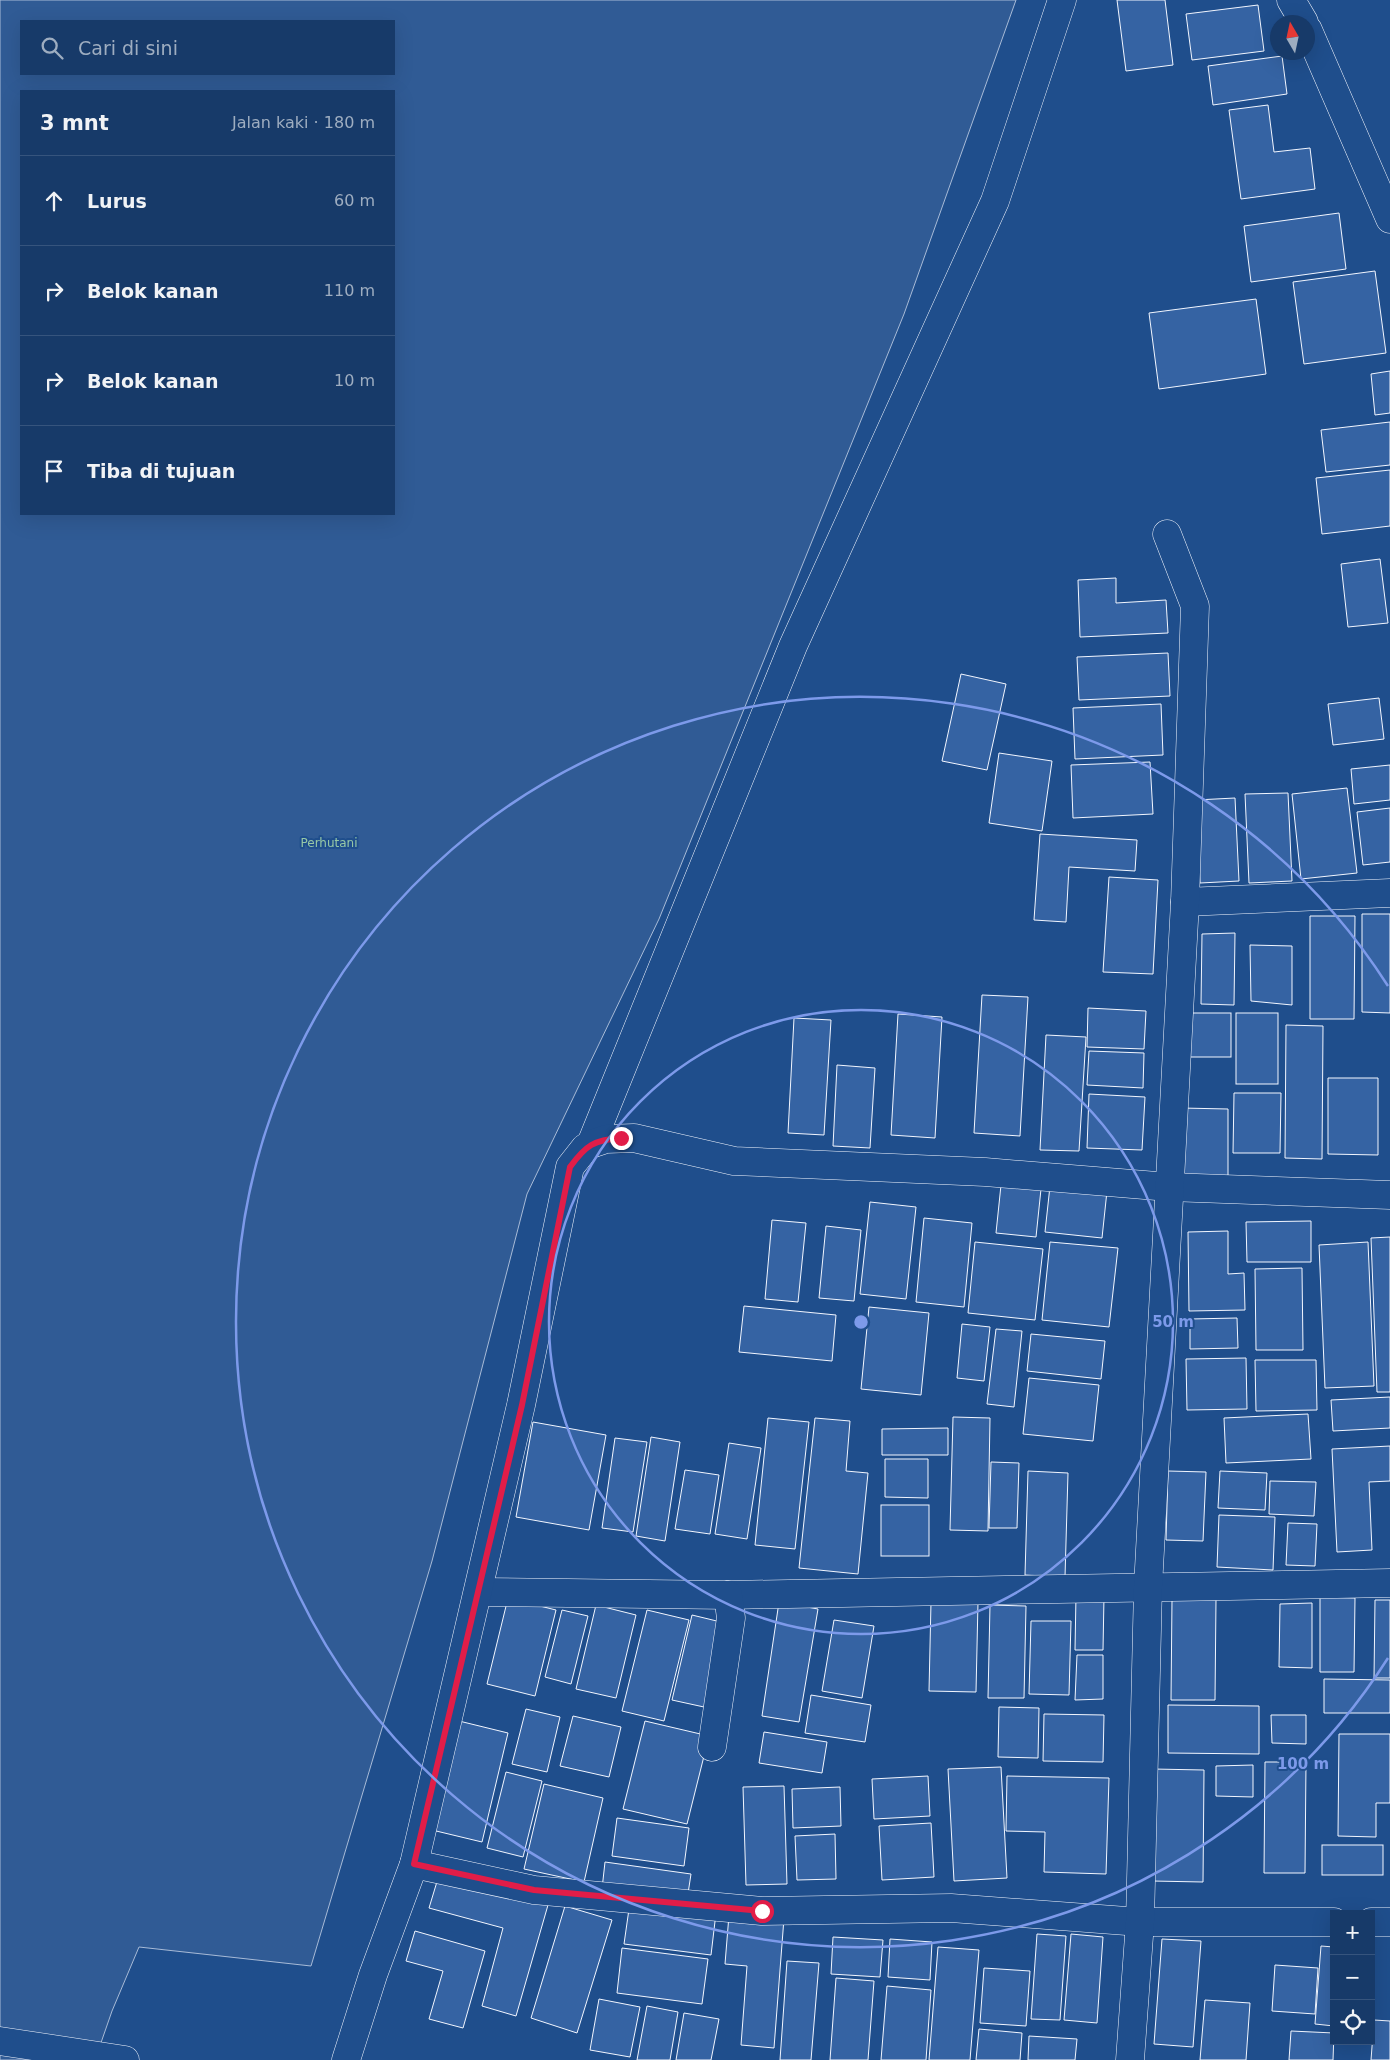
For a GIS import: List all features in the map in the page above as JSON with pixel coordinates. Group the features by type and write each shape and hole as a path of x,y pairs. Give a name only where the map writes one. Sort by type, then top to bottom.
{"street":[{"path":"591,1144 793,646 994,201 1062,0"},
{"path":"1292,0 1300,15"},
{"path":"1315,46 1390,219"},
{"path":"1130,2060 1140,1922 1148,1587 1185,902 1195,606 1168,534"},
{"path":"1185,902 1390,893"},
{"path":"346,2060 373,1975 414,1864 522,1405 570,1167 585,1148 606,1139 634,1138 734,1161 985,1172 1169,1187 1390,1195"},
{"path":"479,1592 728,1595 1390,1583"},
{"path":"712,1747 730,1618 728,1595"},
{"path":"414,1864 534,1890 762,1911 951,1908 1140,1922 1330,1922"},
{"path":"1375,1922 1390,1922"},
{"path":"0,2041 125,2060"}],"shaded area":[{"name":"Perhutani","path":"0,0 1016,0 904,314 659,919 527,1194 432,1561 311,1966 139,1947 112,2011 95,2060 0,2060"}],"building":[{"path":"1117,0 1165,0 1173,65 1126,71"},
{"path":"1258,5 1264,51 1192,60 1186,14"},
{"path":"1270,58 1270,60 1283,60 1287,94 1213,105 1208,66"},
{"path":"1268,105 1274,152 1310,148 1315,189 1241,199 1229,110"},
{"path":"1339,213 1346,269 1251,282 1244,226"},
{"path":"1375,271 1386,353 1304,364 1293,282"},
{"path":"1256,299 1266,374 1159,389 1149,313"},
{"path":"1390,371 1390,413 1375,415 1371,374"},
{"path":"1390,422 1390,465 1326,472 1321,430"},
{"path":"1390,470 1390,526 1322,534 1316,478"},
{"path":"1380,559 1388,623 1348,627 1341,564"},
{"path":"1116,578 1116,603 1166,600 1168,633 1080,637 1078,580"},
{"path":"1168,653 1170,696 1079,700 1077,657"},
{"path":"961,674 1006,684 987,770 942,761"},
{"path":"1379,698 1384,739 1333,745 1328,704"},
{"path":"1161,704 1163,755 1075,759 1073,708"},
{"path":"999,753 1052,761 1042,831 989,823"},
{"path":"1150,762 1153,814 1073,818 1071,765"},
{"path":"1390,765 1390,800 1354,804 1351,769"},
{"path":"1347,788 1357,873 1301,879 1292,794"},
{"path":"1288,793 1292,881 1249,883 1245,794"},
{"path":"1235,798 1239,881 1200,883 1196,800"},
{"path":"1390,808 1390,862 1363,865 1357,812"},
{"path":"1040,834 1137,840 1135,871 1069,867 1066,922 1034,920"},
{"path":"1109,877 1158,880 1153,974 1103,972"},
{"path":"1362,914 1390,914 1390,1013 1362,1012"},
{"path":"1310,916 1355,916 1354,1019 1310,1019"},
{"path":"1235,933 1234,1005 1201,1004 1202,934"},
{"path":"1250,945 1292,946 1292,1005 1251,1001"},
{"path":"982,995 1028,997 1020,1136 974,1133"},
{"path":"1088,1008 1146,1011 1144,1049 1087,1047"},
{"path":"1190,1013 1231,1013 1231,1057 1190,1057"},
{"path":"1236,1013 1278,1013 1278,1084 1236,1084"},
{"path":"898,1014 942,1017 935,1138 891,1135"},
{"path":"794,1018 831,1020 824,1135 788,1133"},
{"path":"1286,1025 1323,1026 1322,1159 1285,1158"},
{"path":"1046,1035 1086,1037 1079,1151 1040,1150"},
{"path":"1089,1051 1144,1053 1143,1088 1087,1085"},
{"path":"837,1065 875,1068 870,1148 833,1146"},
{"path":"1328,1078 1378,1078 1378,1155 1328,1154"},
{"path":"1234,1093 1281,1093 1280,1153 1233,1153"},
{"path":"1089,1094 1145,1097 1142,1150 1087,1148"},
{"path":"1181,1108 1228,1109 1228,1178 1180,1178"},
{"path":"1001,1185 1041,1189 1036,1237 996,1233"},
{"path":"1050,1186 1107,1191 1102,1238 1045,1232"},
{"path":"870,1202 916,1207 906,1299 860,1294"},
{"path":"924,1218 972,1223 964,1307 916,1302"},
{"path":"772,1220 806,1223 798,1302 765,1299"},
{"path":"1311,1221 1311,1262 1247,1262 1246,1222"},
{"path":"826,1226 861,1230 854,1301 819,1298"},
{"path":"1228,1231 1228,1274 1244,1273 1245,1310 1189,1311 1188,1232"},
{"path":"1390,1237 1390,1392 1377,1392 1371,1238"},
{"path":"975,1242 1043,1249 1035,1320 968,1313"},
{"path":"1050,1242 1118,1248 1109,1327 1042,1320"},
{"path":"1368,1242 1374,1386 1325,1388 1319,1245"},
{"path":"1302,1268 1303,1350 1256,1350 1255,1269"},
{"path":"744,1306 836,1315 832,1361 739,1352"},
{"path":"869,1307 929,1313 921,1395 861,1389"},
{"path":"1237,1318 1238,1348 1190,1349 1190,1319"},
{"path":"962,1324 990,1327 984,1381 957,1378"},
{"path":"996,1329 1022,1331 1014,1407 987,1404"},
{"path":"1031,1334 1105,1341 1101,1379 1027,1371"},
{"path":"1246,1358 1247,1409 1187,1410 1186,1359"},
{"path":"1255,1360 1316,1360 1317,1410 1256,1411"},
{"path":"1029,1378 1099,1385 1093,1441 1023,1434"},
{"path":"1390,1397 1390,1428 1333,1431 1331,1400"},
{"path":"1308,1414 1311,1459 1226,1463 1224,1418"},
{"path":"953,1417 990,1418 988,1531 950,1530"},
{"path":"768,1418 809,1422 795,1549 755,1545"},
{"path":"815,1418 850,1421 846,1471 868,1473 858,1574 799,1568"},
{"path":"533,1422 606,1435 589,1530 516,1517"},
{"path":"948,1428 948,1455 882,1455 882,1429"},
{"path":"651,1437 680,1442 665,1541 636,1536"},
{"path":"615,1438 647,1442 633,1532 602,1528"},
{"path":"729,1443 761,1448 747,1539 715,1534"},
{"path":"1390,1446 1390,1481 1369,1482 1372,1550 1337,1552 1332,1449"},
{"path":"885,1459 928,1459 928,1498 885,1497"},
{"path":"991,1462 1019,1463 1017,1528 989,1528"},
{"path":"685,1470 719,1475 710,1534 675,1529"},
{"path":"1028,1471 1068,1473 1065,1577 1025,1575"},
{"path":"1168,1471 1206,1472 1203,1541 1166,1540"},
{"path":"1220,1471 1267,1473 1265,1510 1218,1508"},
{"path":"1270,1481 1316,1482 1314,1516 1269,1514"},
{"path":"881,1505 929,1505 929,1556 881,1556"},
{"path":"1219,1515 1275,1517 1273,1570 1217,1567"},
{"path":"1288,1523 1317,1524 1315,1566 1286,1565"},
{"path":"1076,1595 1104,1596 1103,1650 1075,1650"},
{"path":"1320,1597 1355,1598 1354,1672 1320,1672"},
{"path":"508,1598 556,1610 535,1696 487,1684"},
{"path":"1172,1599 1216,1599 1215,1700 1171,1700"},
{"path":"1375,1600 1390,1600 1390,1678 1374,1678"},
{"path":"779,1602 818,1609 799,1722 762,1716"},
{"path":"931,1602 978,1602 976,1692 929,1691"},
{"path":"1312,1603 1312,1668 1279,1667 1280,1604"},
{"path":"596,1605 636,1615 616,1698 576,1689"},
{"path":"990,1605 1026,1606 1024,1698 988,1698"},
{"path":"562,1610 588,1616 571,1684 545,1677"},
{"path":"647,1610 689,1620 664,1721 622,1711"},
{"path":"692,1615 725,1623 704,1707 672,1700"},
{"path":"834,1620 874,1626 862,1698 822,1691"},
{"path":"1031,1621 1071,1621 1069,1695 1029,1694"},
{"path":"1077,1655 1103,1655 1103,1699 1075,1700"},
{"path":"1324,1679 1390,1680 1390,1713 1324,1713"},
{"path":"811,1695 871,1705 865,1742 805,1733"},
{"path":"1168,1705 1259,1706 1259,1754 1168,1753"},
{"path":"999,1707 1039,1708 1038,1758 998,1757"},
{"path":"526,1709 560,1717 547,1772 512,1764"},
{"path":"1044,1714 1104,1715 1103,1762 1043,1761"},
{"path":"1271,1715 1306,1715 1306,1744 1272,1743"},
{"path":"573,1716 621,1727 609,1777 560,1766"},
{"path":"459,1721 508,1733 482,1842 432,1830"},
{"path":"645,1721 709,1736 687,1824 623,1809"},
{"path":"764,1732 827,1742 822,1773 759,1763"},
{"path":"1339,1734 1390,1734 1390,1803 1376,1803 1376,1837 1338,1836"},
{"path":"1265,1762 1306,1762 1305,1873 1264,1873"},
{"path":"1253,1765 1253,1797 1216,1796 1216,1766"},
{"path":"1001,1767 1007,1878 954,1881 948,1769"},
{"path":"1153,1769 1204,1770 1203,1882 1152,1881"},
{"path":"506,1772 542,1781 523,1857 487,1848"},
{"path":"928,1776 930,1816 874,1819 872,1779"},
{"path":"1007,1776 1109,1778 1106,1874 1044,1872 1045,1832 1006,1831"},
{"path":"544,1784 603,1798 584,1882 524,1869"},
{"path":"784,1786 787,1884 746,1885 743,1787"},
{"path":"840,1787 841,1826 793,1828 792,1789"},
{"path":"617,1818 689,1828 684,1866 612,1856"},
{"path":"931,1823 934,1877 882,1880 879,1826"},
{"path":"835,1834 836,1879 797,1880 795,1836"},
{"path":"1322,1845 1383,1845 1383,1875 1322,1875"},
{"path":"605,1862 691,1874 687,1900 602,1889"},
{"path":"439,1875 548,1905 516,2016 482,2006 503,1928 429,1908"},
{"path":"630,1902 716,1913 711,1955 624,1944"},
{"path":"565,1906 612,1920 577,2033 531,2018"},
{"path":"729,1915 784,1918 774,2048 741,2045 747,1966 725,1964"},
{"path":"415,1931 485,1951 463,2028 429,2019 443,1971 406,1961"},
{"path":"1037,1934 1066,1936 1060,2020 1031,2019"},
{"path":"1071,1934 1103,1937 1097,2023 1064,2020"},
{"path":"833,1937 883,1940 880,1977 831,1974"},
{"path":"890,1939 932,1942 930,1980 888,1977"},
{"path":"1162,1939 1201,1941 1193,2047 1154,2044"},
{"path":"1321,1946 1330,1947 1330,2026 1315,2024"},
{"path":"938,1947 979,1950 970,2060 929,2060"},
{"path":"622,1948 708,1959 702,2004 617,1993"},
{"path":"787,1961 819,1963 811,2060 780,2060"},
{"path":"1275,1965 1318,1968 1315,2014 1272,2011"},
{"path":"984,1968 1030,1971 1026,2026 980,2023"},
{"path":"836,1978 874,1981 868,2060 830,2060"},
{"path":"887,1986 931,1990 926,2060 881,2060"},
{"path":"599,1999 640,2007 630,2057 590,2050"},
{"path":"1205,2000 1250,2003 1246,2060 1200,2060"},
{"path":"647,2006 678,2012 670,2060 637,2060"},
{"path":"684,2013 719,2019 711,2060 676,2060"},
{"path":"1375,2020 1390,2021 1390,2060 1371,2060 1372,2045 1375,2045"},
{"path":"979,2029 1022,2033 1020,2060 976,2060"},
{"path":"1291,2031 1330,2033 1330,2045 1334,2045 1333,2060 1289,2060"},
{"path":"1029,2036 1077,2039 1075,2060 1028,2060"}],"route":[{"path":"621,1138 606,1139 591,1144 585,1148 570,1167 522,1405 414,1864 534,1890 762,1911"}]}
